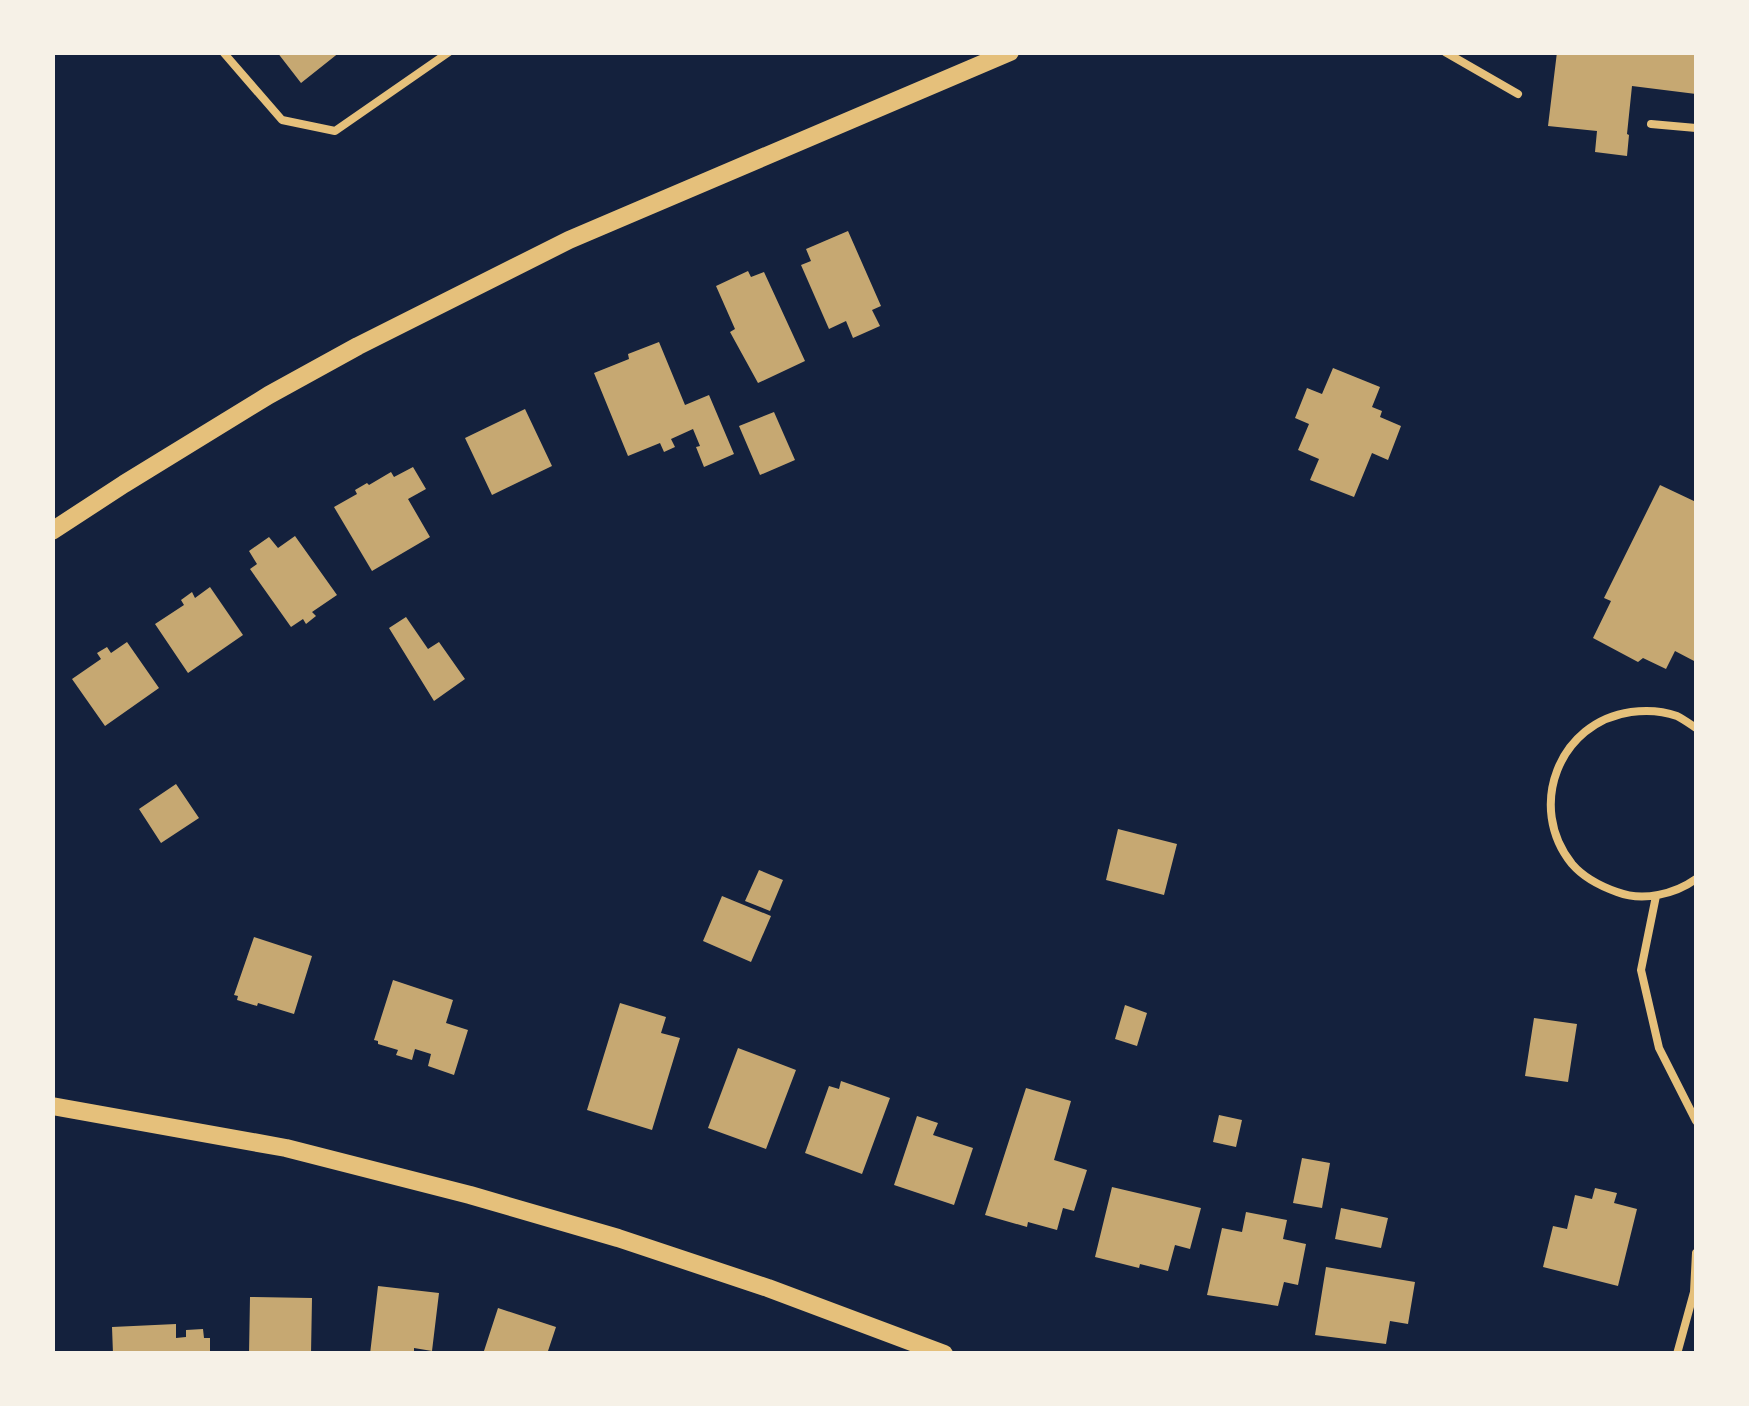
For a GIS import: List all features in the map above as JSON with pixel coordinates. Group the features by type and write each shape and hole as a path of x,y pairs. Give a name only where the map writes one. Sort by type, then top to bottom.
{"street":[{"path":"52,532 268,395 358,346 554,248 1010,52"},
{"path":"52,1106 286,1148 470,1195 637,1244 944,1354"}],"lane":[{"path":"222,52 282,120 335,132 449,52"},
{"path":"1444,52 1518,94"},
{"path":"1651,124 1696,128"},
{"path":"1696,728 1676,716 1645,710 1615,714 1587,728 1566,751 1553,779 1550,809 1557,840 1573,865 1597,884 1625,895 1656,896 1685,887 1696,879"},
{"path":"1656,896 1641,970 1658,1048 1696,1121"},
{"path":"1677,1354 1695,1291 1696,1254"}],"building":[{"path":"277,52 340,52 301,83"},
{"path":"1557,52 1696,52 1696,94 1632,86 1627,156 1595,152 1597,131 1548,126"},
{"path":"848,231 881,306 872,310 880,326 853,338 846,321 829,329 801,265 811,261 806,249"},
{"path":"748,271 751,277 764,272 805,361 758,383 730,332 735,329 716,286"},
{"path":"659,342 685,405 709,395 734,454 704,467 693,429 671,439 675,447 664,452 660,443 628,456 594,373"},
{"path":"1333,368 1380,387 1372,407 1382,411 1380,417 1401,426 1388,460 1372,453 1354,497 1310,480 1319,459 1298,450 1309,424 1295,418 1307,388 1322,394"},
{"path":"525,409 552,466 492,495 465,438"},
{"path":"774,412 795,460 760,475 739,426"},
{"path":"413,467 426,489 408,499 430,537 372,571 334,507 357,494 355,490 367,483 391,472 394,477"},
{"path":"1660,485 1696,502 1696,662 1675,651 1666,669 1643,658 1638,662 1593,638 1611,601 1604,598"},
{"path":"295,536 337,595 312,612 316,616 306,624 303,619 291,627 250,569 257,564 249,551 269,537 278,548"},
{"path":"210,587 243,635 188,673 155,624 184,605 181,600 192,592 195,598"},
{"path":"406,617 428,649 439,642 465,679 434,701 389,628"},
{"path":"127,642 159,688 105,726 72,679 101,659 97,653 107,647 111,653"},
{"path":"176,784 199,818 161,843 139,809"},
{"path":"1118,829 1177,844 1164,895 1106,880"},
{"path":"759,870 783,880 770,911 745,901"},
{"path":"722,896 771,916 751,962 703,941"},
{"path":"254,937 312,956 294,1014 237,1000 234,995"},
{"path":"393,980 453,1000 446,1023 468,1030 454,1075 428,1066 431,1054 415,1049 412,1060 396,1055 398,1050 374,1040"},
{"path":"620,1003 666,1017 661,1033 680,1038 652,1130 587,1110"},
{"path":"1125,1005 1147,1013 1137,1046 1115,1039"},
{"path":"1534,1018 1577,1024 1568,1082 1525,1076"},
{"path":"738,1048 796,1070 766,1149 708,1128"},
{"path":"841,1081 890,1098 862,1174 805,1153 829,1086 839,1089"},
{"path":"1026,1088 1071,1101 1054,1160 1087,1170 1074,1211 1063,1208 1057,1230 1028,1222 1027,1227 985,1215"},
{"path":"1219,1115 1242,1120 1236,1147 1213,1142"},
{"path":"917,1116 938,1123 933,1135 973,1148 954,1205 894,1185"},
{"path":"1302,1158 1330,1163 1322,1208 1293,1203"},
{"path":"1112,1187 1201,1208 1190,1249 1175,1245 1168,1271 1095,1257"},
{"path":"1595,1188 1617,1193 1614,1203 1637,1209 1618,1286 1543,1267 1553,1226 1567,1229 1575,1195 1592,1199"},
{"path":"1341,1208 1388,1218 1381,1248 1335,1239"},
{"path":"1246,1212 1287,1220 1283,1239 1306,1244 1298,1285 1284,1282 1278,1306 1207,1295 1222,1228 1242,1232"},
{"path":"1326,1267 1415,1282 1408,1324 1390,1321 1386,1344 1315,1335"},
{"path":"378,1286 439,1293 432,1351 414,1348 414,1354 370,1354"},
{"path":"250,1297 312,1298 311,1354 249,1354"},
{"path":"498,1308 556,1327 547,1354 483,1354"},
{"path":"176,1324 176,1338 186,1337 186,1330 203,1329 204,1338 210,1338 210,1354 113,1354 112,1327"}]}
